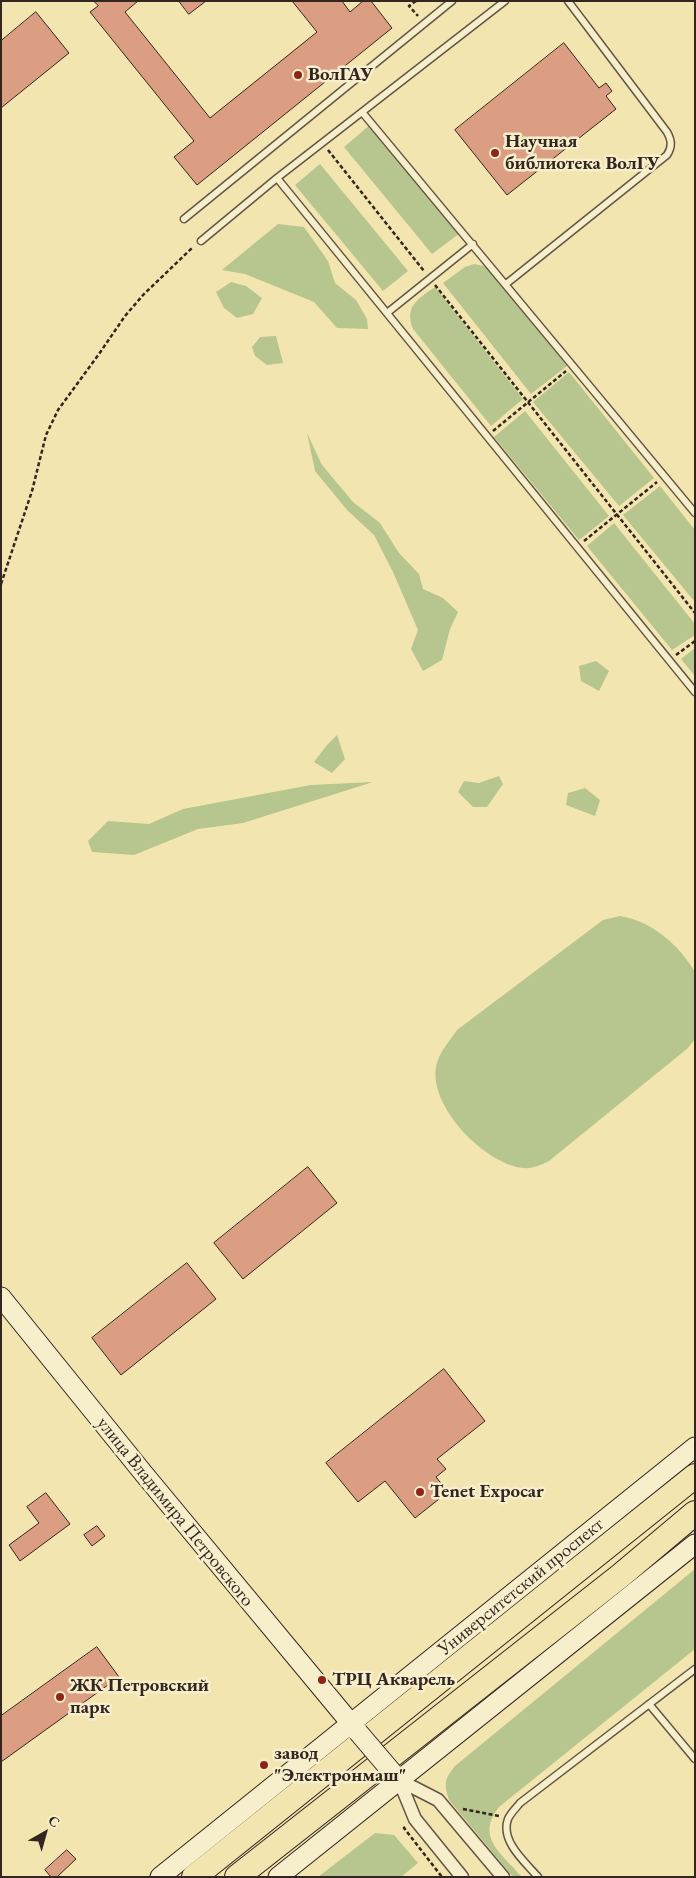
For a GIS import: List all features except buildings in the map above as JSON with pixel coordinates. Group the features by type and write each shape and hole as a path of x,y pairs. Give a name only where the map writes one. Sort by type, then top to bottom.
{"highway":[{"name":"Университетский проспект","path":"194,1877 695,1476"},
{"path":"237,1877 620,1576 695,1513"}],"street":[{"name":"улица Владимира Петровского","path":"1,1297 168,1503 396,1776"},
{"name":"Университетский проспект","path":"160,1877 355,1728 695,1447"},
{"path":"278,1877 396,1776 695,1544"},
{"path":"396,1776 415,1819 462,1877"},
{"path":"396,1776 438,1800 503,1877"}],"lane":[{"path":"184,218 452,1"},
{"path":"201,241 277,178 505,1"},
{"path":"506,284 667,155 670,150 671,143 668,132 568,1"},
{"path":"362,112 695,513"},
{"path":"277,178 695,692"},
{"path":"387,313 473,244"},
{"path":"538,1877 508,1840 506,1830 508,1818 520,1804 695,1669"},
{"path":"649,1704 695,1759"}],"path":[{"path":"416,1 409,6 424,22"},
{"path":"322,143 695,613"},
{"path":"1,584 32,491 46,435 58,410 125,316 181,257 201,241"},
{"path":"487,436 573,365"},
{"path":"577,547 664,476"},
{"path":"669,660 695,641"},
{"path":"460,1808 508,1818"}],"green space":[{"path":"371,124 460,233 432,254 344,147"},
{"path":"320,164 408,271 383,291 295,185"},
{"path":"278,224 304,227 328,261 335,283 356,300 367,319 368,329 337,328 314,302 245,274 222,270"},
{"path":"474,264 491,270 567,366 531,394 443,283 465,267"},
{"path":"231,282 246,286 262,298 253,314 237,318 224,308 216,292"},
{"path":"435,287 523,399 491,426 413,329 410,314 414,304"},
{"path":"276,336 283,363 267,365 255,356 252,347 260,337"},
{"path":"569,372 654,478 619,506 533,402"},
{"path":"525,411 609,516 579,540 494,437"},
{"path":"307,433 322,465 353,502 380,523 399,553 419,574 423,589 443,598 458,612 450,629 442,660 423,671 411,649 418,630 393,572 374,535 347,510 315,471"},
{"path":"660,486 695,530 695,602 623,515"},
{"path":"614,523 695,624 695,635 672,650 587,546"},
{"path":"695,648 695,676 681,659"},
{"path":"596,661 609,671 599,691 581,681 579,666"},
{"path":"337,735 345,759 332,773 314,762"},
{"path":"499,776 503,784 487,807 473,807 458,792 464,781 479,783"},
{"path":"373,782 243,823 198,829 134,855 92,852 88,841 108,821 149,824 183,809 311,785"},
{"path":"585,788 600,800 595,816 566,805 568,793"},
{"path":"620,916 643,923 664,936 681,953 695,972 695,1039 688,1048 549,1161 526,1168 508,1164 492,1156 477,1145 450,1115 441,1099 436,1083 436,1067 439,1057 457,1030 603,920"},
{"path":"695,1569 695,1649 499,1807 492,1818 490,1836 494,1845 522,1877 513,1877 449,1800 446,1782 449,1775 455,1766"},
{"path":"375,1833 394,1835 418,1863 401,1877 318,1877"}],"place":[{"name":"ВолГАУ","path":"298,75"},
{"name":"Научная библиотека ВолГУ","path":"495,153"},
{"name":"Tenet Expocar","path":"420,1492"},
{"name":"ТРЦ Акварель","path":"322,1680"},
{"name":"ЖК Петровский парк","path":"60,1697"},
{"name":"завод \"Электронмаш\"","path":"264,1765"}]}
